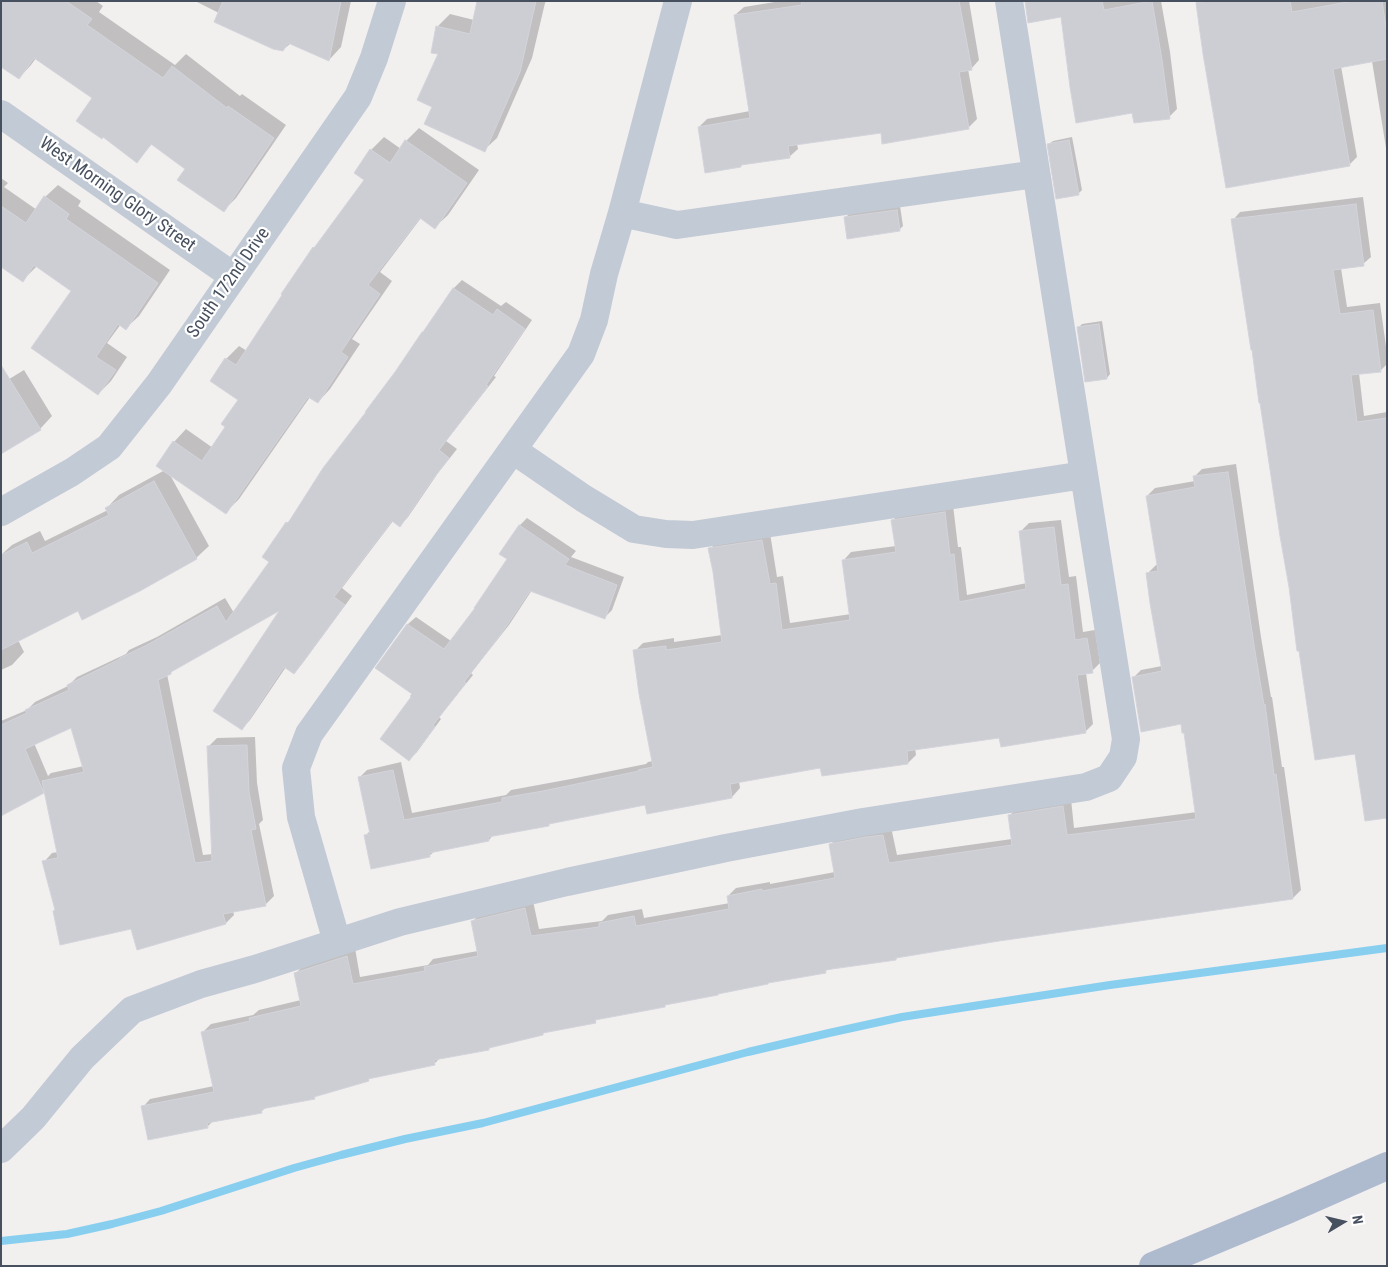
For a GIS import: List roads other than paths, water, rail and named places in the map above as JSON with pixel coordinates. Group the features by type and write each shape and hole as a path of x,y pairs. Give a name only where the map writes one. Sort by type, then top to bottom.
{"main road":[{"path":"1153,1266 1387,1166"}],"street":[{"name":"South 172nd Drive","path":"1,512 72,472 109,447 159,384 358,97 374,58 392,1"},
{"path":"337,942 301,817 296,768 309,734 581,354 594,320 604,274 678,1"},
{"path":"1,1149 33,1118 82,1058 132,1010 200,984 255,969 400,922 585,878 716,850 863,822 1086,787 1109,778 1123,757 1126,740 1009,1"},
{"name":"West Morning Glory Street","path":"1,114 233,276"},
{"path":"622,213 677,225 1036,174"},
{"path":"513,450 583,498 634,529 684,535 1084,475"}],"waterway":[{"path":"1,1241 67,1234 112,1224 161,1211 294,1168 341,1155 405,1139 483,1123 748,1052 902,1017 1110,985 1387,948"}]}
